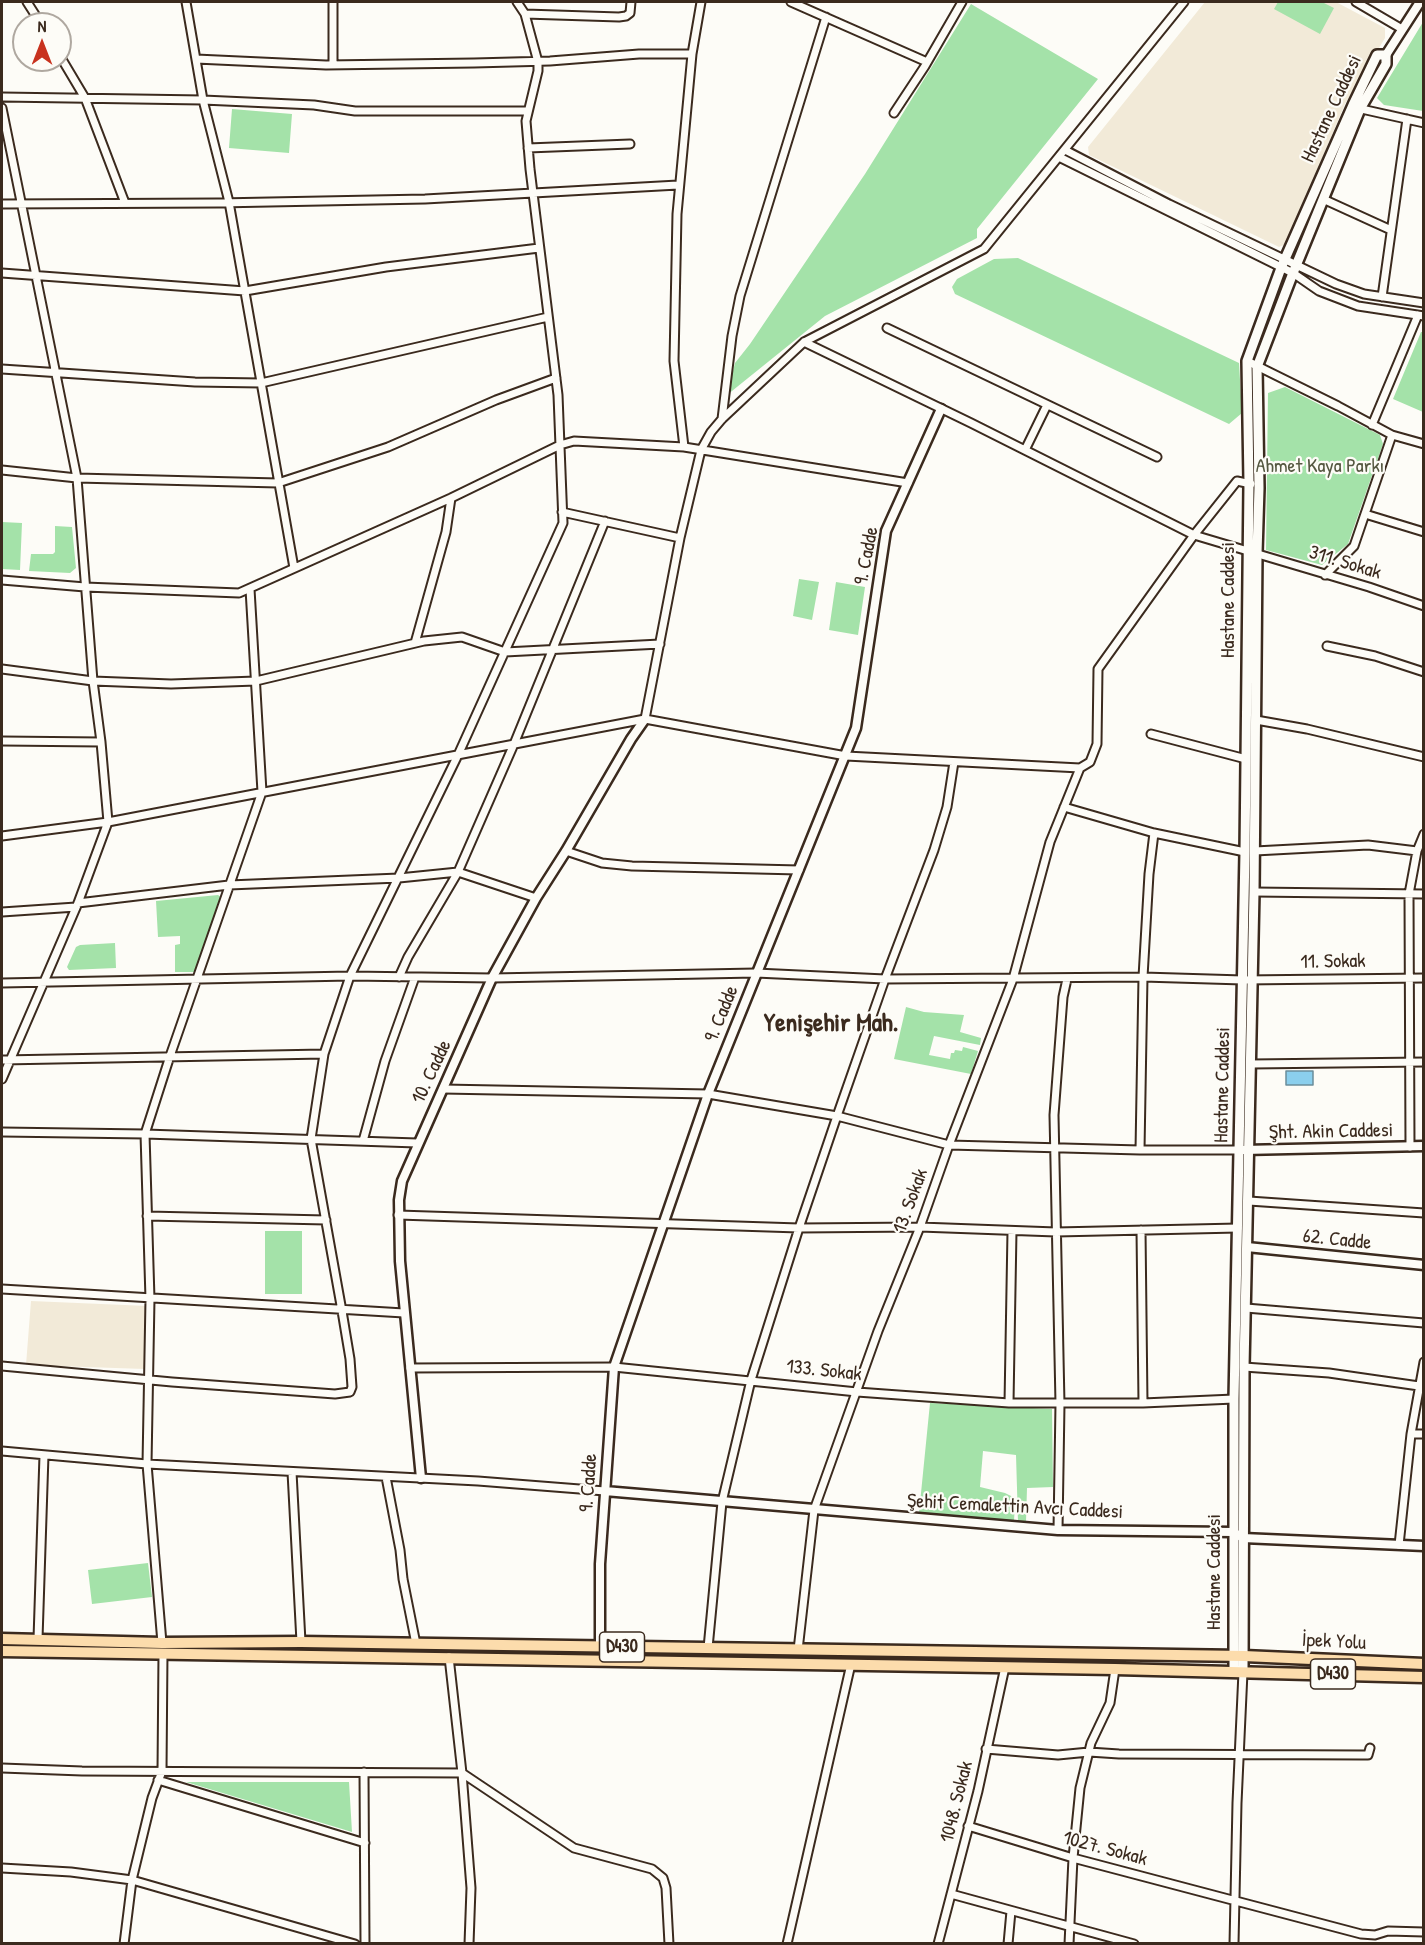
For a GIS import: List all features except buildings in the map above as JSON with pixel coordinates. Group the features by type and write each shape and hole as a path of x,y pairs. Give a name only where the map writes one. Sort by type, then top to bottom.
{"highway":[{"name":"D430","path":"2,1639 163,1648 449,1658 1115,1669 1424,1677"},
{"name":"D430","path":"2,1651 163,1648 301,1642 1238,1656"},
{"name":"İpek Yolu","path":"1238,1656 1424,1664"}],"main road":[{"name":"Hastane Caddesi","path":"1238,1672 1233,1532 1234,1399 1238,1228 1251,1064 1247,980 1254,892 1246,759 1252,552 1259,488 1257,367 1377,55 1386,55"},
{"name":"Hastane Caddesi","path":"1238,1656 1243,1538 1244,1366 1249,1201 1244,1150 1247,980 1256,720 1247,361 1282,264 1356,107"}],"street":[{"path":"186,2 203,100 229,202 294,568"},
{"path":"333,2 333,64"},
{"path":"2,1366 335,1394 350,1392 352,1387 350,1359 311,1139 324,1054 350,976 458,755 563,523 556,378 532,192 526,121 538,62 525,14 517,2"},
{"path":"525,14 619,17 630,13 631,2"},
{"path":"684,447 674,361 678,185 692,54 701,2"},
{"path":"791,2 927,62"},
{"path":"894,113 962,2"},
{"path":"645,720 680,538 701,450 711,432 804,342 984,249 1184,2"},
{"path":"1356,2 1402,29"},
{"path":"1386,55 1420,2"},
{"path":"722,419 732,336 740,296 826,17"},
{"path":"196,59 333,64 538,62 639,54 692,54"},
{"path":"70,72 85,98 125,203"},
{"path":"2,97 203,100 314,105 355,111 528,111"},
{"path":"1356,107 1424,123"},
{"path":"2,108 76,478 93,681 108,822 77,905 2,1080"},
{"path":"1382,297 1407,119"},
{"path":"528,148 630,144"},
{"path":"1065,150 1282,264"},
{"path":"1059,157 1294,269 1364,294 1424,303"},
{"path":"2,204 425,199 678,185"},
{"path":"1323,199 1391,230"},
{"path":"2,273 245,291 386,267 539,248"},
{"path":"1294,269 1319,291 1358,306 1420,315 1372,424"},
{"path":"2,369 195,382 261,383 548,317"},
{"path":"886,328 1157,457"},
{"name":"311. Sokak","path":"804,342 1194,535 1369,587 1424,606"},
{"path":"1247,361 1392,435 1424,444"},
{"path":"2,470 76,478 279,483 388,447 496,400 556,378"},
{"path":"1025,450 1047,405"},
{"name":"9. Cadde","path":"600,1647 600,1564 614,1367 708,1094 856,728 886,531 941,409"},
{"path":"1325,575 1354,546 1392,435"},
{"path":"2,580 239,593 451,498 560,445 574,441 684,447 908,483"},
{"name":"13. Sokak","path":"798,1650 814,1510 878,1331 920,1227 1013,979 1050,842 1080,768 1090,762 1096,744 1098,669 1194,535 1237,482 1249,483"},
{"path":"1249,483 1259,488"},
{"path":"415,643 446,532 451,498"},
{"path":"562,512 680,538"},
{"path":"1365,514 1424,532"},
{"path":"399,977 408,957 458,872 514,744 605,521"},
{"path":"124,1944 132,1880 152,1798 162,1771 163,1648 147,1464 150,1299 144,1134 228,885 262,792 250,589"},
{"path":"2,669 93,681 171,684 256,681 415,643 462,637 505,652 660,644"},
{"path":"1327,646 1376,656 1424,672"},
{"path":"2,836 108,822 645,720 846,756 1080,768"},
{"name":"10. Cadde","path":"421,1478 404,1313 398,1215 402,1181 492,978 536,898 631,739 645,720"},
{"path":"1256,720 1307,729 1424,757"},
{"path":"1151,734 1246,759"},
{"path":"2,741 101,742"},
{"path":"708,1648 722,1502 751,1380 837,1116 885,979 934,850 947,807 954,762"},
{"path":"1064,807 1154,833 1250,852 1368,844 1417,851"},
{"path":"1140,1150 1143,977 1149,874 1154,833"},
{"path":"1410,1147 1409,894 1417,851 1424,834"},
{"path":"566,851 602,863 632,866 799,870"},
{"path":"2,912 77,905 228,885 399,878 458,872 536,898"},
{"path":"1254,892 1424,894"},
{"name":"11. Sokak","path":"2,983 350,976 492,978 756,974 885,979 1424,978"},
{"path":"363,1141 385,1061 415,977"},
{"path":"1058,1530 1060,1404 1054,1115 1063,997 1067,979"},
{"path":"2,1060 324,1054"},
{"path":"1251,1064 1424,1062"},
{"path":"443,1089 708,1094 837,1116 949,1145 1244,1150"},
{"path":"2,1132 417,1143"},
{"name":"Şht. Akin Caddesi","path":"1244,1150 1424,1146"},
{"path":"1249,1201 1424,1213"},
{"path":"398,1215 799,1228 920,1227 1056,1232 1238,1228"},
{"path":"147,1216 326,1220"},
{"path":"1141,1230 1143,1403"},
{"path":"1009,1403 1012,1231"},
{"name":"62. Cadde","path":"1247,1247 1424,1265"},
{"path":"2,1289 404,1313"},
{"path":"1246,1308 1424,1323"},
{"path":"1399,1545 1411,1434 1424,1362"},
{"path":"1244,1366 1329,1373 1419,1386"},
{"name":"133. Sokak","path":"410,1368 614,1367 857,1392 1009,1403 1143,1403 1234,1399"},
{"path":"1411,1434 1424,1434"},
{"path":"2,1451 147,1464 421,1478 605,1491"},
{"path":"38,1640 44,1455"},
{"path":"292,1472 301,1642"},
{"path":"386,1477 416,1644"},
{"name":"Şehit Cemalettin Avcı Caddesi","path":"605,1491 1058,1530 1233,1532"},
{"path":"1233,1532 1243,1538 1424,1545"},
{"path":"449,1658 462,1773 471,1888 470,1944"},
{"path":"787,1944 851,1664"},
{"name":"1048. Sokak","path":"938,1944 1005,1667"},
{"path":"1069,1944 1073,1858 1080,1788 1090,1743 1110,1704 1115,1669"},
{"path":"1234,1944 1239,1755 1238,1672"},
{"path":"986,1749 1058,1755 1089,1752 1368,1755 1370,1748"},
{"path":"2,1768 462,1773 574,1848 652,1869 663,1878 666,1888 669,1944"},
{"path":"364,1772 365,1944"},
{"path":"158,1780 365,1843"},
{"name":"1027. Sokak","path":"968,1826 1073,1858 1361,1934 1379,1934 1388,1931 1424,1932"},
{"path":"2,1868 71,1872 132,1880 355,1944"},
{"path":"951,1894 1134,1944"},
{"path":"1008,1944 1011,1911"},
{"path":"1379,1934 1379,1944"}],"shaded area":[{"path":"1205,2 1336,2 1385,28 1385,38 1345,104 1286,244 1279,247 1089,155 1088,147"},
{"path":"31,1301 148,1306 145,1369 26,1365"}],"green space":[{"path":"1278,2 1322,2 1334,8 1320,34 1274,9"},
{"path":"971,4 1098,79 977,229 977,238 825,316 727,395 735,363 865,174"},
{"path":"1423,22 1423,111 1384,105 1377,98"},
{"path":"232,109 292,114 289,153 229,148"},
{"path":"1018,258 1239,363 1242,413 1229,424 955,294 952,287 957,279 994,259"},
{"path":"1421,332 1424,332 1423,412 1393,399"},
{"name":"Ahmet Kaya Parkı","path":"1285,387 1380,435 1383,444 1348,544 1322,565 1266,550 1268,393"},
{"path":"2,522 22,523 20,570 2,569"},
{"path":"55,526 72,527 76,568 70,573 29,571 31,554 53,554 55,552"},
{"path":"799,579 819,582 812,620 793,616"},
{"path":"836,582 865,587 858,635 829,630"},
{"path":"218,895 221,897 195,972 175,972 175,945 180,944 180,936 158,937 156,901"},
{"path":"115,943 116,968 69,970 67,967 76,947 80,945"},
{"path":"906,1007 924,1012 964,1015 960,1032 981,1038 980,1045 934,1036 929,1055 950,1059 951,1053 955,1050 962,1051 963,1047 978,1051 971,1074 894,1059"},
{"path":"265,1231 302,1231 302,1294 265,1294"},
{"path":"930,1403 1052,1409 1053,1487 1027,1488 1026,1522 1018,1522 1016,1455 983,1451 980,1487 1013,1497 1014,1521 919,1513"},
{"path":"148,1563 152,1597 92,1604 88,1570"},
{"path":"186,1782 349,1782 352,1832"}],"water":[{"path":"1286,1071 1313,1071 1313,1085 1286,1085"}],"district":[{"name":"Yenişehir Mah.","path":"831,1024"}]}
